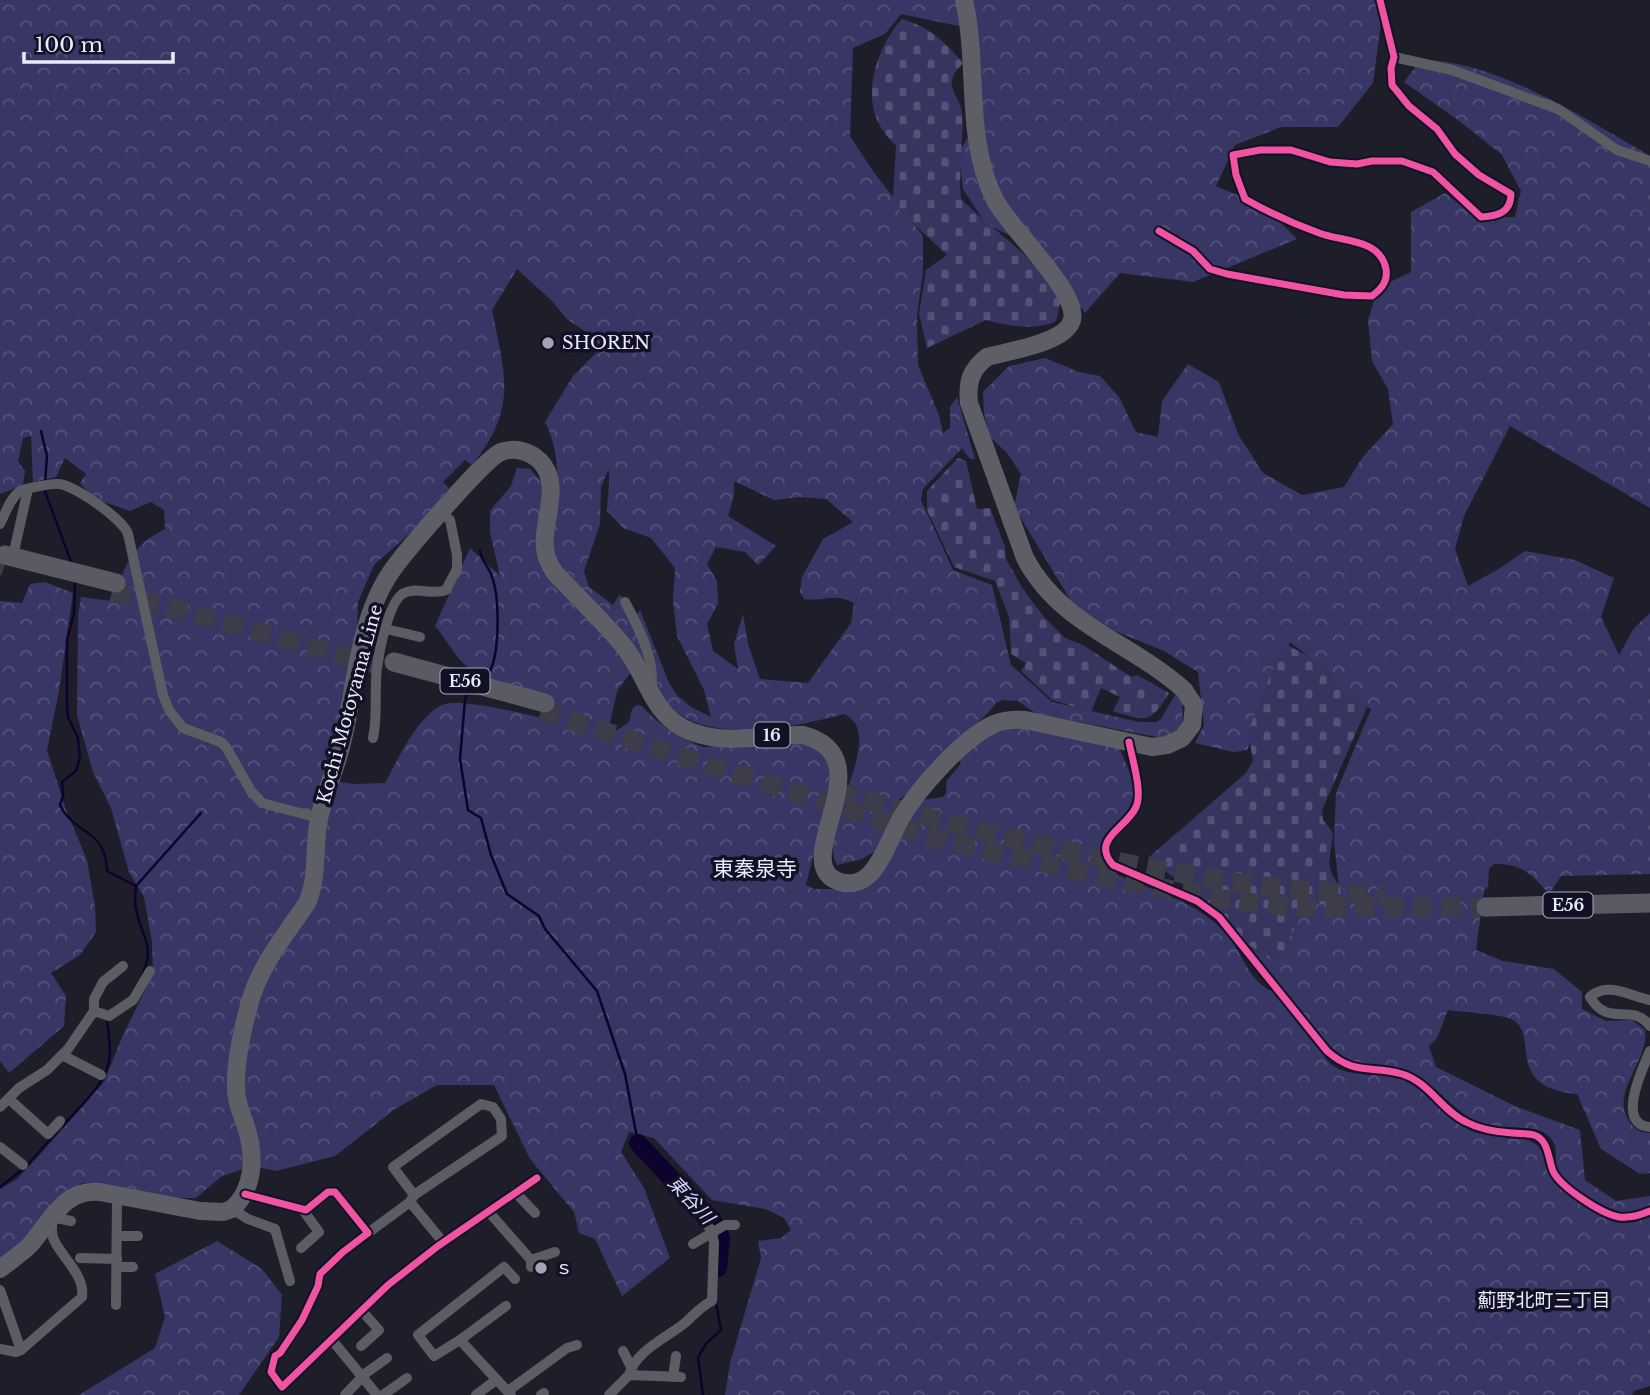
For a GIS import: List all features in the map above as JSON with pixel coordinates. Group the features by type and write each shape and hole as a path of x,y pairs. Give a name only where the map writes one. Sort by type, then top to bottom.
{"highway":[{"path":"8,556 114,588"},
{"name":"E56","path":"397,667 535,705"},
{"name":"E56","path":"1650,895 1486,902 1650,904"}],"main road":[{"name":"Kochi Motoyama Line","path":"245,1194 252,1170 251,1149 237,1103 236,1081 248,1009 259,974 309,897 315,875 319,818 348,724 373,607 391,571 494,456 501,452 521,450 532,455 544,467 550,482 544,543 548,562 630,655 656,705 673,721 702,736 715,738 803,735 827,746 835,756 839,768 839,783 822,855 831,876 842,882 860,881 870,874 901,818 921,789 974,737 995,724 1014,719 1025,720 1160,746 1182,738 1190,731 1194,720 1192,700 1184,690 1064,608 1040,584 1025,558 969,403 969,380 980,362 1059,335 1072,322 1073,310 1070,300 1052,274 998,206 985,175 977,145 970,41 964,0"},
{"path":"0,1269 24,1250 69,1200 84,1192 200,1211 223,1212 232,1209 245,1194"}],"street":[{"path":"1159,231 1193,251 1210,269 1344,295 1372,296 1382,287 1387,277 1386,266 1377,252 1370,246 1322,234 1245,199 1236,175 1233,155 1260,150 1291,150 1330,162 1357,164 1402,161 1433,172 1481,217 1495,216 1507,209 1511,204 1511,194 1479,175 1455,154 1437,129 1409,106 1392,85 1391,68 1394,57 1380,0"},
{"path":"1394,57 1452,70 1558,109 1617,150 1650,161"},
{"path":"0,524 13,498 22,489 58,483 81,494 120,520 126,527 163,695 175,721 183,728 221,742 251,791 262,803 319,818"},
{"path":"8,556 32,489"},
{"path":"373,738 377,669 394,601 404,592 432,593 446,590 457,569 450,520 442,513"},
{"path":"625,602 641,630 653,681 650,695"},
{"path":"386,629 419,637"},
{"path":"1129,742 1139,794 1136,807 1106,844 1106,855 1113,865 1197,901 1219,917 1327,1051 1342,1063 1411,1078 1421,1083 1455,1115 1486,1131 1534,1135 1547,1148 1554,1172 1559,1179 1576,1194 1606,1212 1620,1217 1650,1211"},
{"path":"102,1014 94,999 103,982 123,966"},
{"path":"60,1121 48,1134 4,1103 19,1088 47,1070 102,1014 133,1000 150,971"},
{"path":"1650,1000 1618,990 1604,989 1590,997 1596,1008 1602,1012 1640,1017 1650,1026"},
{"path":"1650,1051 1635,1087 1632,1103 1637,1122 1644,1127 1650,1127"},
{"path":"62,1055 101,1075"},
{"path":"443,1242 412,1199 393,1167 481,1104 493,1107 501,1119 502,1136 412,1199 320,1274 318,1286 302,1320 281,1352 275,1356 271,1372 278,1384 284,1386 388,1285 443,1242 537,1178"},
{"path":"0,1147 23,1165"},
{"path":"245,1194 303,1210 312,1207 328,1192 335,1192 368,1233"},
{"path":"515,1192 534,1213"},
{"path":"116,1305 117,1196"},
{"path":"232,1209 248,1219 275,1229 283,1239 290,1280"},
{"path":"301,1248 319,1232 303,1210"},
{"path":"488,1211 531,1264 555,1252"},
{"path":"0,1349 16,1352 21,1350 82,1297 80,1279 52,1238 52,1217 71,1221"},
{"path":"713,1227 735,1225"},
{"path":"693,1244 707,1237 713,1227"},
{"path":"609,1395 661,1338 684,1324 712,1301 713,1227"},
{"path":"117,1236 138,1236"},
{"path":"80,1258 133,1267"},
{"path":"506,1306 434,1356 418,1335 504,1268 515,1279"},
{"path":"0,1290 21,1350"},
{"path":"361,1310 379,1330 361,1346"},
{"path":"332,1340 377,1395"},
{"path":"460,1340 510,1393 567,1348 577,1345"},
{"path":"623,1351 630,1371"},
{"path":"630,1371 677,1377 676,1356"},
{"path":"345,1395 387,1358"},
{"path":"383,1395 407,1378"},
{"path":"476,1395 496,1380"},
{"path":"270,1395 278,1384"}],"green space":[{"path":"0,0 1384,0 1373,83 1338,127 1281,127 1235,145 1216,186 1265,207 1297,239 1193,282 1120,273 1085,313 1072,294 1015,238 986,224 963,189 959,153 975,124 973,29 901,14 885,34 853,48 850,136 923,236 923,271 917,315 918,365 939,415 943,433 950,428 950,407 957,397 975,459 970,459 962,448 923,489 921,500 953,570 992,585 1011,665 1052,702 1139,722 1156,722 1161,719 1175,695 1182,700 1183,725 1177,730 1157,737 1037,714 1018,701 1003,700 996,703 913,789 896,802 877,850 862,859 837,865 833,848 835,828 856,761 859,741 856,725 844,714 798,725 771,728 718,728 694,722 674,710 656,685 636,615 640,610 669,683 677,695 691,707 711,717 704,690 677,636 673,602 675,568 651,538 623,528 607,511 608,470 601,487 600,524 584,571 589,587 613,605 620,594 637,627 649,675 555,561 556,457 545,422 573,376 601,348 592,336 567,319 552,301 517,269 492,310 504,373 502,408 496,426 487,445 472,465 465,460 443,482 449,488 417,527 374,565 358,602 357,638 350,683 327,752 327,780 354,784 385,783 416,729 442,705 463,703 544,718 551,695 481,675 459,659 435,626 470,548 500,576 490,532 490,511 511,486 517,468 530,469 543,484 537,541 624,656 632,671 617,691 607,737 629,722 632,709 637,705 642,706 670,730 703,747 797,741 818,747 831,769 830,788 806,885 814,889 860,889 872,884 881,874 894,846 922,800 943,797 947,780 960,765 961,757 980,741 1001,729 1041,729 1119,747 1131,776 1133,794 1125,814 1105,835 1102,855 1107,870 1172,897 1203,913 1217,924 1229,937 1258,982 1272,991 1335,1067 1405,1081 1423,1093 1455,1122 1474,1132 1516,1138 1537,1145 1554,1180 1571,1196 1603,1217 1623,1223 1650,1217 1650,1386 1634,1391 1632,1395 725,1395 730,1363 761,1258 758,1241 781,1238 791,1230 784,1218 765,1209 712,1200 654,1138 629,1132 621,1152 644,1188 670,1258 622,1296 595,1239 579,1233 574,1212 530,1159 494,1085 437,1085 395,1109 335,1156 276,1171 252,1166 222,1176 196,1198 165,1198 98,1183 82,1183 68,1192 27,1238 0,1261 0,1189 17,1179 104,1082 123,1035 153,974 152,942 144,897 129,872 111,808 93,772 77,715 78,616 81,597 112,601 125,568 136,550 165,529 164,510 151,502 130,511 95,499 80,483 86,474 65,458 56,477 33,482 31,436 23,438 18,461 25,471 23,485 0,494","holes":["734,481 774,500 800,497 826,499 853,522 823,539 802,577 800,592 804,599 834,598 854,603 851,623 808,683 760,679 748,644 743,614 734,644 738,669 713,651 707,624 718,604 717,581 707,564 716,547 745,552 758,565 776,546 728,516 734,495"]},
{"path":"902,19 936,36 963,63 952,81 962,112 961,199 1028,258 1051,285 1061,300 1056,321 1030,327 986,320 927,348 919,314 926,270 947,255 900,211 893,198 896,146 882,129 872,102 872,87 879,57"},
{"path":"1421,60 1450,63 1510,81 1569,109 1650,156 1650,508 1510,426 1464,516 1455,549 1468,586 1525,551 1575,560 1614,578 1601,617 1619,655 1634,628 1650,613 1650,874 1561,876 1549,894 1525,871 1494,864 1489,869 1488,887 1484,890 1476,950 1503,961 1554,969 1582,992 1582,1009 1606,1021 1632,1020 1645,1030 1642,1053 1626,1089 1624,1101 1625,1112 1631,1124 1639,1131 1650,1133 1650,1173 1640,1174 1601,1149 1577,1094 1554,1089 1540,1082 1531,1072 1524,1037 1513,1020 1448,1010 1437,1038 1429,1046 1436,1067 1517,1107 1580,1130 1585,1180 1616,1201 1650,1196 1650,1205 1633,1211 1607,1209 1569,1183 1557,1166 1554,1142 1545,1133 1477,1122 1414,1074 1400,1068 1352,1061 1340,1054 1326,1043 1283,994 1248,950 1250,947 1268,958 1298,919 1339,887 1334,842 1336,793 1371,709 1343,692 1322,667 1290,642 1247,750 1234,752 1195,743 1204,725 1198,672 1164,651 1115,631 1073,604 1014,507 1021,474 1007,453 990,437 984,413 983,392 1009,366 1045,358 1079,372 1100,376 1119,397 1136,432 1158,437 1162,401 1188,364 1219,382 1238,434 1263,473 1302,495 1344,487 1362,458 1393,424 1388,389 1372,361 1368,320 1378,288 1411,272 1411,212 1445,193 1477,218 1515,217 1521,191 1502,155 1404,82"},
{"path":"958,458 966,461 977,509 990,508 1005,547 1006,559 1023,589 1044,617 1065,638 1083,645 1131,677 1137,675 1169,693 1152,715 1141,718 1113,711 1120,697 1101,688 1091,712 1052,700 1021,671 1026,663 1011,654 1009,617 995,581 954,567 927,510 927,491"},
{"path":"45,582 73,593 59,691 47,750 66,810 87,860 95,907 96,932 80,955 51,973 66,996 64,1026 9,1073 0,1061 0,601 22,603 30,584"},
{"path":"1283,643 1326,665 1343,690 1368,705 1322,810 1323,820 1333,833 1331,871 1345,891 1330,903 1309,905 1291,934 1284,953 1271,960 1247,944 1227,918 1148,858 1246,773 1253,761 1248,732"},
{"path":"217,1241 262,1269 282,1295 279,1337 239,1395 79,1395 155,1348 165,1317 155,1274"}],"waterway":[{"path":"41,431 47,456 45,483"},
{"path":"44,489 72,564"},
{"path":"477,675 490,671 496,650 498,623 494,584 480,550"},
{"path":"75,581 74,613 67,640 67,706 68,717 78,738 80,758 76,771 62,782 63,796 60,805 66,815 96,839 105,857 107,871 136,886 135,906 148,948 142,976"},
{"path":"469,689 465,700 460,759 468,810 481,818 491,855 507,894 539,916 545,929 597,991 625,1074 638,1143"},
{"path":"136,886 201,813"},
{"path":"63,1126 105,1074 110,1053 107,1019"},
{"path":"27,1165 56,1133"},
{"name":"東谷川","path":"638,1143 716,1226 721,1238 718,1268"},
{"path":"0,1187 23,1169"},
{"name":"東谷川","path":"703,1395 698,1357 706,1344 721,1330 716,1303"}],"tunnel":[{"path":"0,565 4,566"},
{"path":"112,592 392,669"},
{"path":"541,711 939,839 1113,879 1217,898 1289,907 1486,907"},
{"path":"837,792 987,832 1166,871 1296,889 1384,895"}],"cycle path":[{"path":"1159,231 1193,251 1210,269 1344,295 1372,296 1386,278 1386,269 1376,252 1368,246 1300,226 1245,199 1236,175 1233,155 1260,150 1291,150 1330,162 1357,164 1402,161 1433,172 1481,217 1498,214 1506,209 1511,194 1479,175 1455,154 1437,129 1409,106 1392,85 1391,68 1394,57 1380,0"},
{"path":"1129,742 1138,784 1138,801 1131,814 1108,841 1107,856 1113,865 1197,901 1219,917 1327,1051 1337,1059 1355,1067 1391,1071 1411,1078 1457,1117 1477,1127 1539,1137 1545,1145 1557,1177 1572,1192 1602,1211 1619,1217 1650,1211"},
{"path":"245,1194 306,1210 328,1192 335,1192 368,1233 320,1274 318,1286 302,1320 280,1353 275,1356 271,1372 282,1387 388,1285 438,1246 537,1178"}],"place":[{"name":"SHOREN","path":"548,343"},
{"name":"ｓ","path":"541,1268"}],"district":[{"name":"東秦泉寺","path":"755,869"},
{"name":"薊野北町三丁目","path":"1544,1300"}]}
